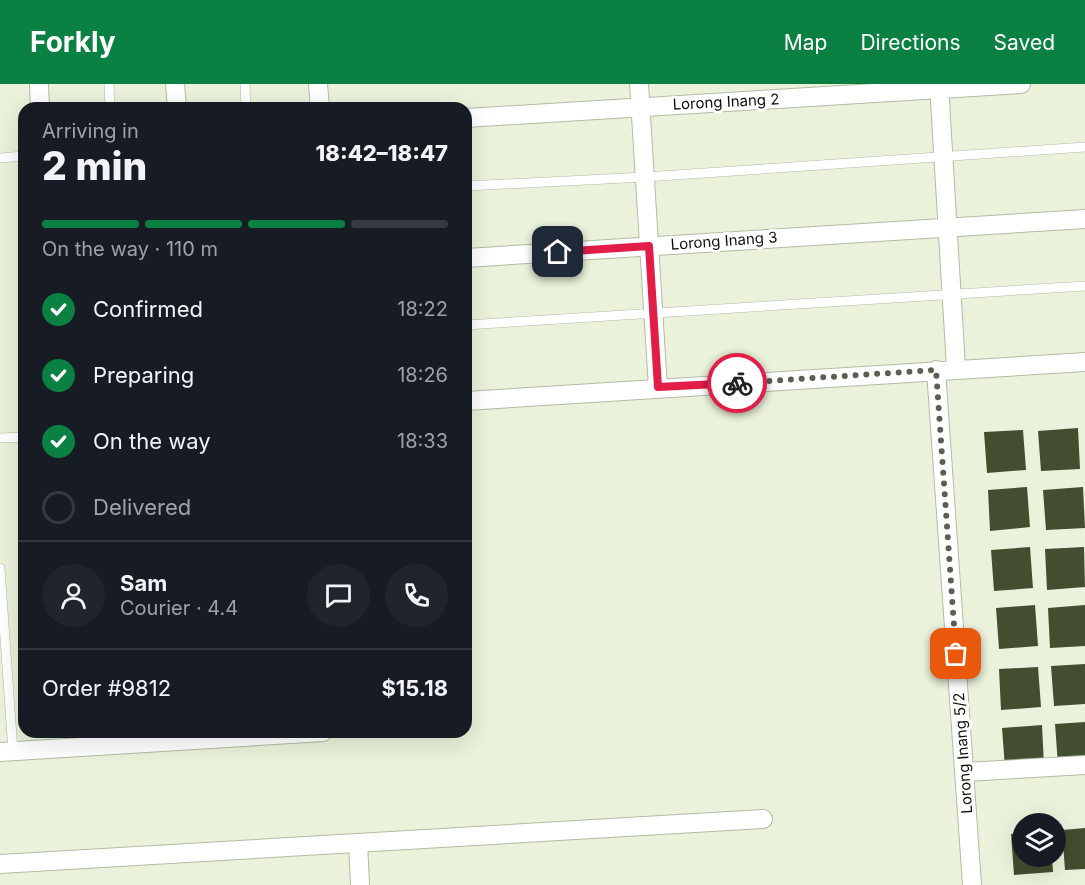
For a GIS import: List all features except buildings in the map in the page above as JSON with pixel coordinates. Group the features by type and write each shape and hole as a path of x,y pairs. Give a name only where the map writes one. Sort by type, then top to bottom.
{"street":[{"path":"39,84 40,102"},
{"path":"175,84 176,102"},
{"path":"318,84 320,102"},
{"path":"639,84 658,387"},
{"name":"Lorong Inang 2","path":"472,118 939,87 1021,84"},
{"path":"939,87 956,368"},
{"name":"Lorong Inang 3","path":"472,258 1085,219"},
{"path":"472,401 956,368 1085,362"},
{"name":"Lorong Inang 5/2","path":"936,370 972,885"},
{"path":"7,752 82,740 127,738"},
{"path":"965,772 1085,765"},
{"path":"0,864 763,819"},
{"path":"358,843 360,885"}],"lane":[{"path":"109,84 110,102"},
{"path":"245,84 246,102"},
{"path":"472,186 645,177 1085,147"},
{"path":"0,158 18,156"},
{"path":"472,325 1085,286"},
{"path":"0,438 18,437"},
{"path":"0,568 7,752"}],"way so far":[{"path":"737,383 936,370 956,654"}],"route":[{"path":"558,252 649,246 658,387 737,383"}]}
